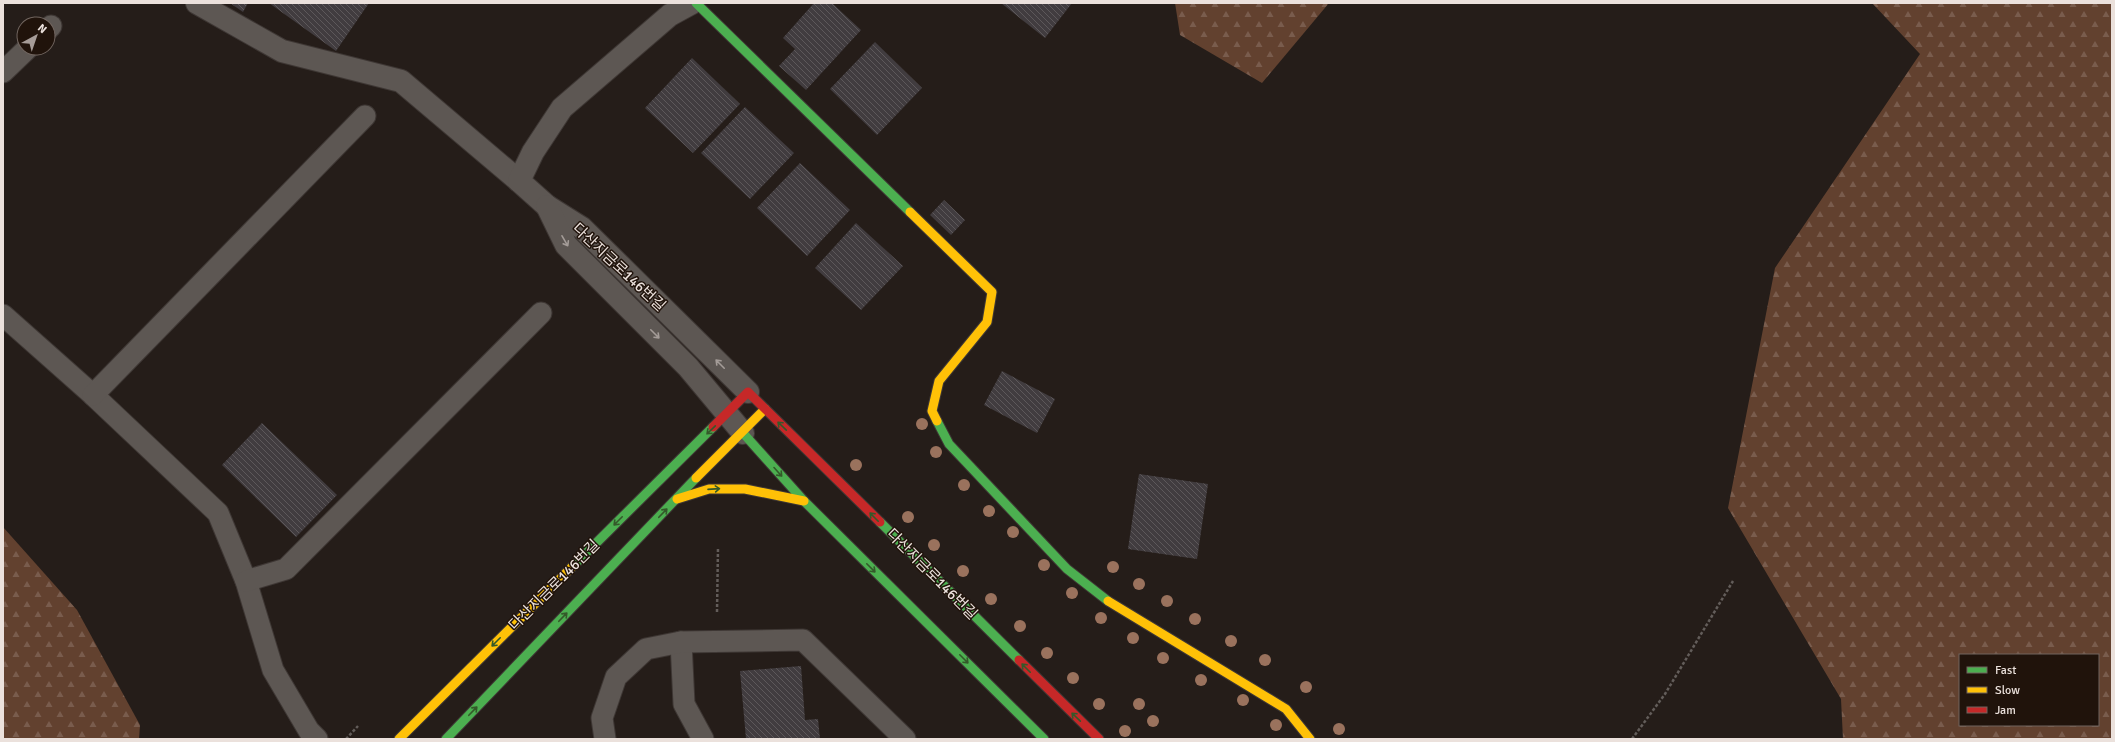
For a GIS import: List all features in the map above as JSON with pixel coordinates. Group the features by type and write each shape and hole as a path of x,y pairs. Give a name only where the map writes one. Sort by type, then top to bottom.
{"street":[{"path":"197,3 282,51 401,81 547,206"},
{"path":"519,181 533,152 562,108 670,15 692,3"},
{"path":"696,3 992,292 987,322 939,381 932,412 949,444 1068,569 1108,601 1286,709 1310,739"},
{"name":"다산지금로146번길","path":"547,206 582,228 1099,739"},
{"name":"다산지금로146번길","path":"547,206 566,245 688,367 727,415 804,501 1044,739"},
{"name":"다산지금로146번길","path":"399,739 727,415 748,392"},
{"name":"다산지금로146번길","path":"446,739 676,499 765,410"},
{"path":"676,499 709,489 746,489 804,501"}],"lane":[{"path":"3,72 20,56"},
{"path":"93,395 365,116"},
{"path":"246,581 286,569 541,313"},
{"path":"3,315 93,395 218,513 246,581 273,670 309,731 317,739"},
{"path":"605,739 602,718 616,677 646,649 681,642 717,640 803,640 905,739"},
{"path":"681,642 684,704 703,739"}],"path":[{"path":"717,640 718,547"},
{"path":"1632,739 1664,694 1733,581"},
{"path":"346,739 358,726"}],"green space":[{"path":"1175,3 1329,3 1262,83 1180,35"},
{"path":"1872,3 2112,3 2112,739 1843,739 1841,699 1728,508 1775,268 1920,54"},
{"path":"3,527 77,610 140,725 139,739 3,739"}],"building":[{"path":"230,3 248,3 243,12"},
{"path":"269,3 369,3 336,51"},
{"path":"814,3 832,3 861,30 806,90 779,66 795,49 783,38"},
{"path":"1001,3 1072,3 1045,38"},
{"path":"875,42 922,88 877,135 830,89"},
{"path":"692,58 740,104 693,153 645,108"},
{"path":"745,107 794,153 750,199 701,153"},
{"path":"800,163 850,210 807,256 757,208"},
{"path":"944,200 965,220 951,235 930,215"},
{"path":"856,223 903,266 861,310 815,268"},
{"path":"1002,371 1055,399 1037,433 984,405"},
{"path":"262,423 337,495 296,537 222,465"},
{"path":"1139,474 1208,484 1197,559 1128,549"},
{"path":"801,666 805,720 818,719 820,739 746,739 740,671"}],"traffic: fast":[{"path":"696,3 910,212"},
{"path":"937,421 949,444 1067,569 1108,601"},
{"path":"572,567 713,427"},
{"path":"743,433 804,501 1044,739"},
{"path":"446,739 696,478"},
{"path":"880,522 1019,660"}],"traffic: slow":[{"path":"910,212 992,292 987,322 939,381 932,411 937,421"},
{"path":"696,478 765,409"},
{"path":"677,499 709,489 745,489 804,501"},
{"path":"399,739 572,567"},
{"path":"1108,601 1286,709 1310,739"}],"traffic: jam":[{"path":"713,427 748,392 880,522"},
{"path":"1019,660 1099,739"}]}
